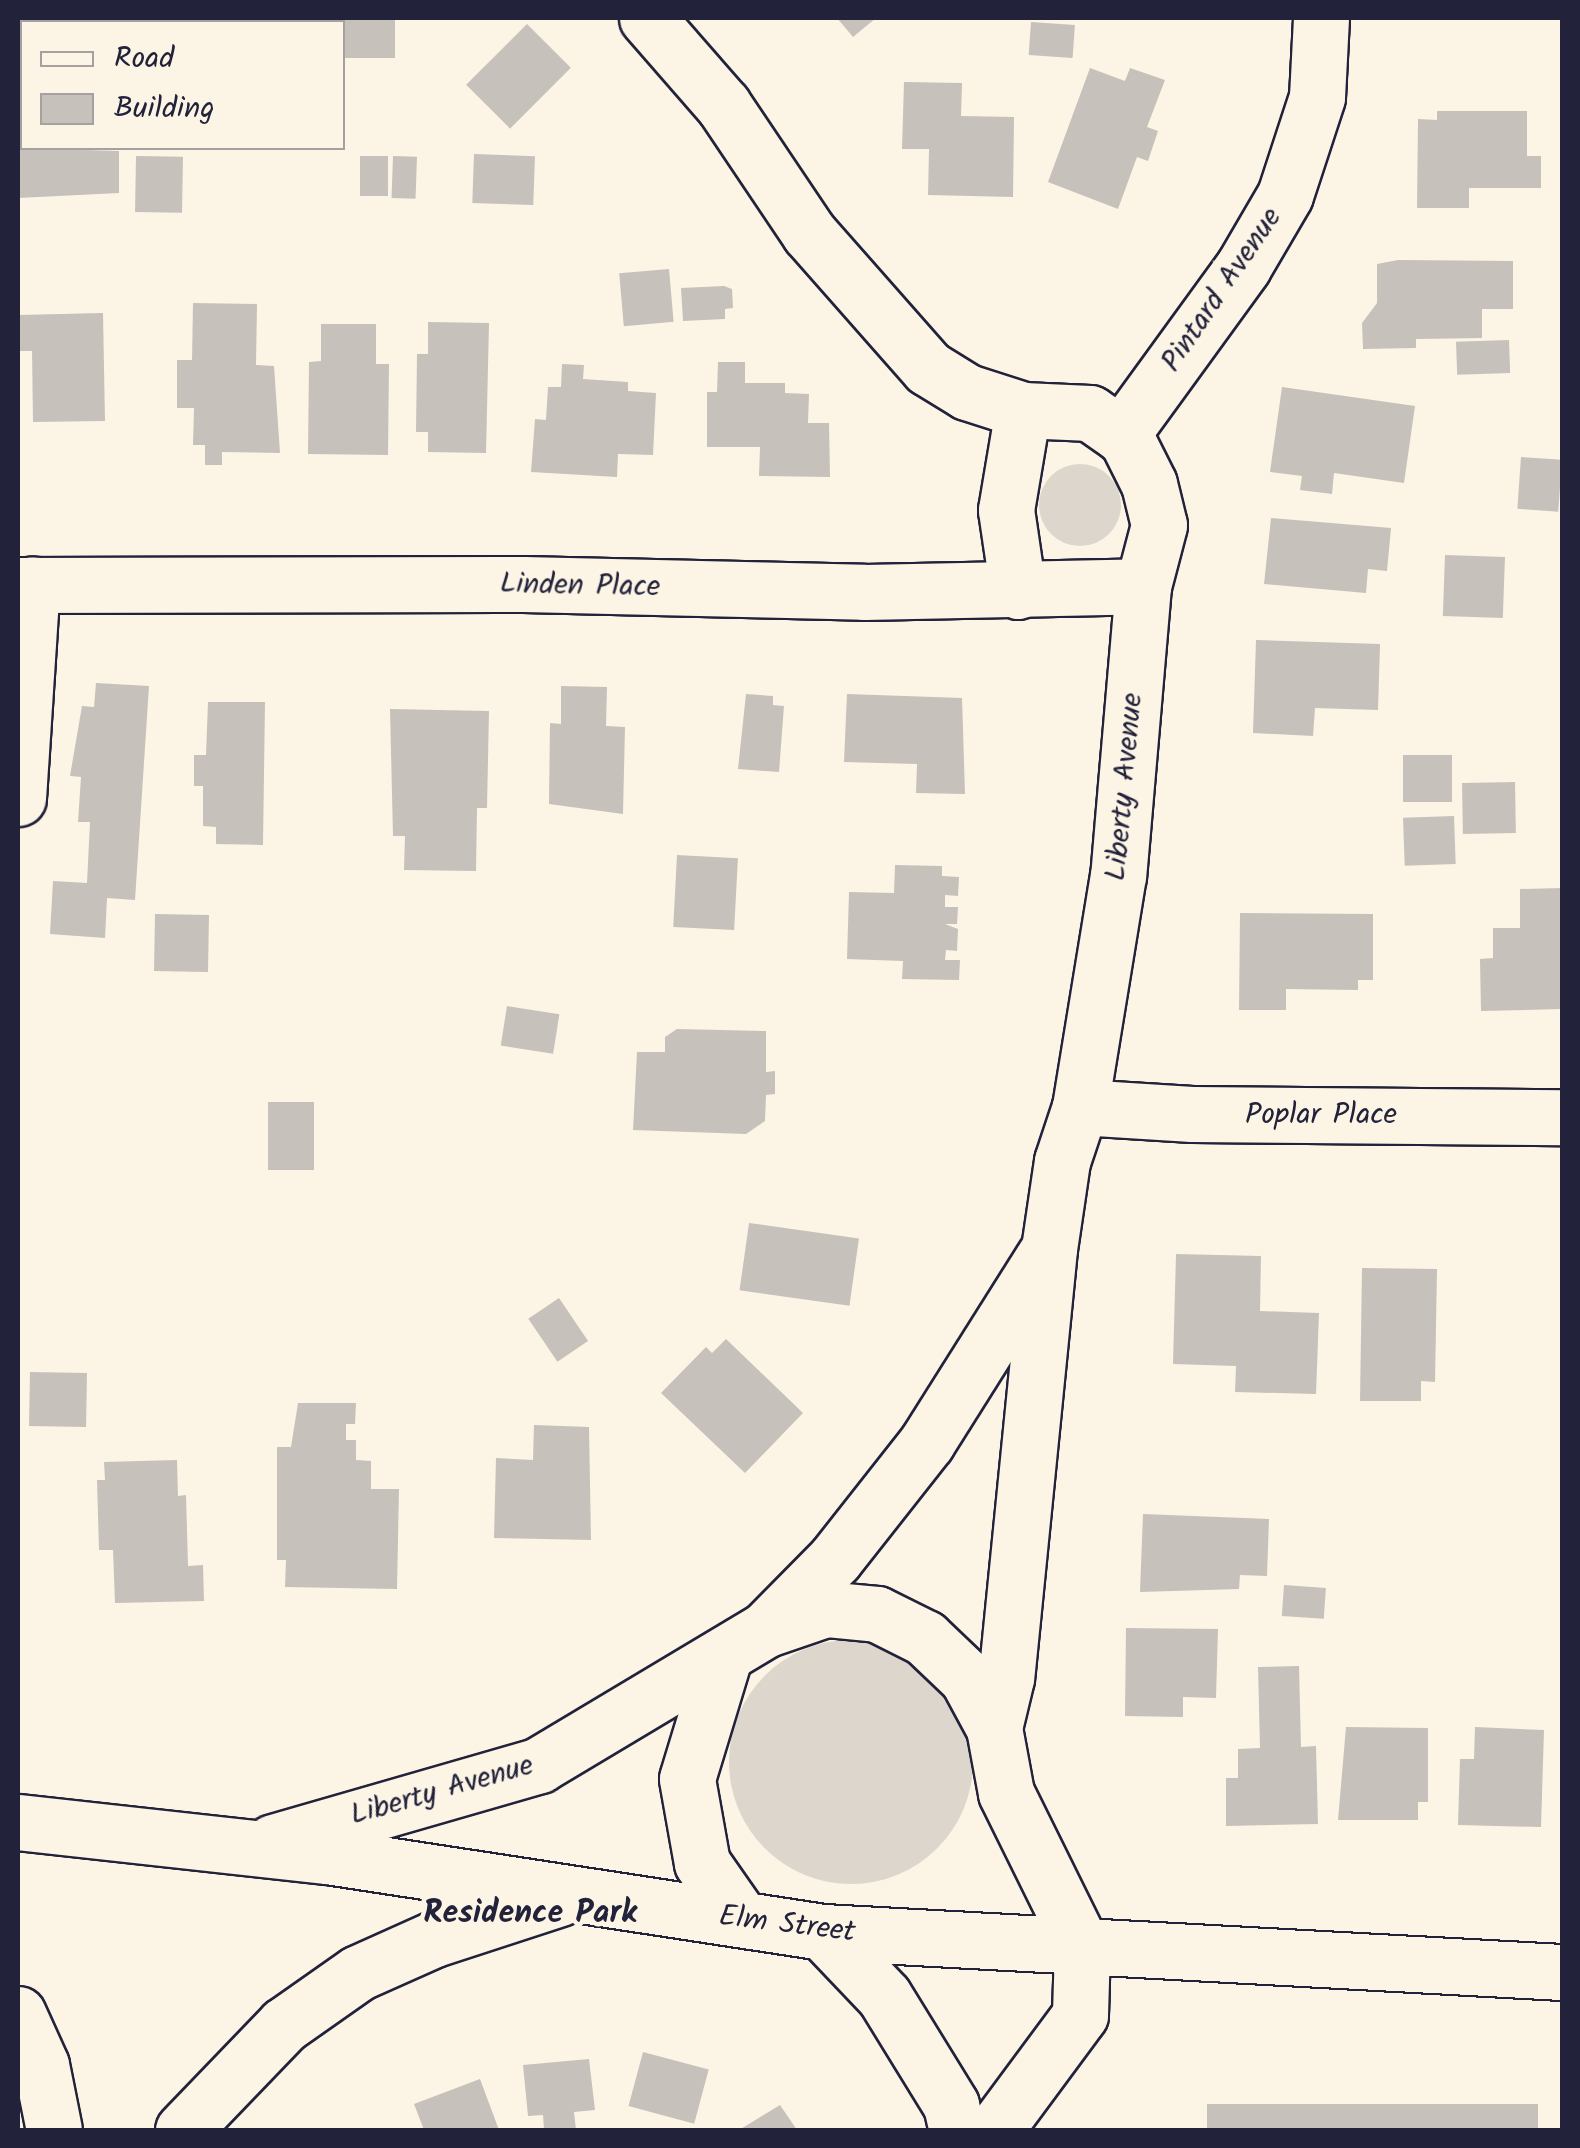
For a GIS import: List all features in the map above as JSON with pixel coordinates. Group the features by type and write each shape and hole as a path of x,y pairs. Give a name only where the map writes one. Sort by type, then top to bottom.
{"street":[{"path":"647,18 723,106 809,233 928,368 967,392 1023,410 1090,413 1122,435"},
{"name":"Pintard Avenue","path":"1122,435 1243,267 1285,195 1318,97 1321,18"},
{"path":"1018,591 1006,510 1023,410"},
{"name":"Liberty Avenue","path":"994,1728 1006,1678 1048,1249 1062,1161 1080,1106 1118,875 1142,586 1159,525 1150,484 1122,435"},
{"path":"18,798 25,585"},
{"name":"Linden Place","path":"25,585 1018,591 1142,586"},
{"name":"Poplar Place","path":"1080,1106 1192,1114 1562,1117"},
{"name":"Liberty Avenue","path":"741,1919 702,1863 688,1779 745,1643 835,1559 927,1442 1048,1249"},
{"name":"Liberty Avenue","path":"255,1848 539,1765 745,1643 825,1609 877,1614 925,1638 967,1678 994,1728 1006,1793 1082,1948 1080,2015 995,2130"},
{"name":"Elm Street","path":"18,1822 255,1848 823,1932 1562,1972"},
{"path":"183,2130 284,2025 358,1973 434,1939 570,1894"},
{"path":"823,1932 884,1996 951,2104 957,2130"},
{"path":"18,2014 41,2066 54,2130"}],"shaded area":[{"path":"1080,464 1096,467 1109,476 1118,489 1118,521 1109,534 1096,543 1080,546 1064,543 1051,534 1042,521 1039,505 1042,489 1051,476 1064,467"},
{"path":"851,1640 898,1649 937,1676 964,1715 973,1762 964,1809 937,1848 898,1875 851,1884 804,1875 765,1848 738,1809 729,1762 738,1715 765,1676 804,1649"}],"building":[{"path":"331,18 395,18 395,58 345,58 345,20"},
{"path":"837,18 876,18 853,37"},
{"path":"1031,22 1075,25 1073,58 1029,55"},
{"path":"527,24 571,68 510,129 466,85"},
{"path":"1090,68 1125,81 1130,68 1165,80 1147,127 1158,131 1148,161 1137,157 1118,209 1048,182"},
{"path":"904,82 962,83 961,116 1014,117 1013,197 928,195 929,149 902,149"},
{"path":"18,94 20,94 20,140"},
{"path":"1437,111 1527,111 1527,156 1541,156 1541,188 1469,188 1469,208 1417,208 1418,119 1437,120"},
{"path":"18,148 119,151 119,193 18,198"},
{"path":"474,154 535,156 533,205 472,203"},
{"path":"136,156 183,157 182,213 135,212"},
{"path":"360,156 388,156 388,196 360,196"},
{"path":"393,156 417,157 416,199 392,198"},
{"path":"1398,260 1513,261 1513,309 1482,309 1482,338 1416,339 1416,348 1363,349 1362,323 1377,303 1377,264"},
{"path":"669,269 674,322 624,326 619,273"},
{"path":"681,288 732,289 733,308 725,309 725,319 683,321"},
{"path":"193,303 257,304 256,365 274,366 280,453 222,452 222,465 205,465 205,445 193,445 194,408 177,408 177,360 192,360"},
{"path":"103,313 105,421 33,422 32,351 18,351 18,315"},
{"path":"428,322 489,323 486,453 428,452 428,432 416,432 417,354 428,354"},
{"path":"321,324 376,324 376,364 389,364 388,455 308,454 309,362 321,361"},
{"path":"1509,340 1510,373 1457,375 1456,342"},
{"path":"718,362 745,362 745,383 785,383 785,393 809,394 808,423 829,423 830,477 759,476 760,447 707,447 707,392 717,392"},
{"path":"562,364 584,365 583,379 628,382 628,391 656,393 653,455 618,454 617,477 531,472 535,419 546,420 548,387 561,387"},
{"path":"1282,387 1415,406 1404,483 1334,473 1332,494 1300,490 1302,476 1270,472"},
{"path":"1521,457 1562,460 1558,512 1517,509"},
{"path":"1271,518 1391,528 1387,571 1368,569 1366,593 1264,584"},
{"path":"1445,555 1505,557 1503,618 1443,616"},
{"path":"1256,640 1380,644 1378,710 1315,708 1313,736 1253,733"},
{"path":"96,683 149,686 135,900 107,898 105,938 50,934 53,881 87,883 90,822 78,822 81,777 70,776 82,706 94,707"},
{"path":"561,686 607,687 606,726 625,727 623,814 549,804 550,723 561,724"},
{"path":"746,694 773,696 773,705 784,706 779,772 738,769"},
{"path":"847,694 962,698 965,794 916,793 917,764 844,762"},
{"path":"208,702 265,702 263,845 216,844 216,827 203,826 203,786 194,786 194,755 206,755"},
{"path":"390,709 489,711 487,808 477,808 476,871 404,870 405,836 393,836"},
{"path":"1403,755 1452,755 1452,802 1403,802"},
{"path":"1515,782 1516,833 1463,834 1462,783"},
{"path":"1454,816 1456,864 1405,866 1403,818"},
{"path":"677,855 738,858 734,930 673,927"},
{"path":"895,865 942,866 942,876 959,877 958,896 945,895 945,907 958,907 957,924 945,924 958,929 957,951 946,950 945,960 960,960 959,980 902,979 903,961 847,959 849,892 894,893"},
{"path":"1562,888 1562,1009 1481,1011 1480,959 1493,958 1493,928 1520,928 1520,889"},
{"path":"1240,913 1373,914 1373,980 1358,980 1358,990 1286,989 1286,1010 1239,1010"},
{"path":"155,914 209,915 208,972 154,971"},
{"path":"507,1006 559,1014 553,1054 501,1046"},
{"path":"677,1029 766,1031 766,1072 775,1071 775,1094 766,1095 765,1121 746,1134 633,1130 637,1052 665,1052 665,1037"},
{"path":"268,1102 314,1102 314,1170 268,1170"},
{"path":"749,1223 859,1238 849,1306 740,1290"},
{"path":"1176,1254 1261,1256 1260,1311 1319,1313 1316,1394 1235,1392 1236,1366 1173,1364"},
{"path":"1362,1268 1437,1269 1435,1382 1421,1381 1421,1401 1360,1401"},
{"path":"559,1298 588,1341 557,1362 528,1319"},
{"path":"726,1339 803,1413 745,1473 661,1393 706,1347 712,1353"},
{"path":"30,1372 87,1373 86,1427 29,1426"},
{"path":"298,1403 356,1403 355,1424 346,1424 346,1440 356,1440 356,1460 371,1461 371,1489 399,1489 397,1589 285,1587 286,1560 277,1560 277,1447 291,1447"},
{"path":"534,1425 589,1427 591,1540 494,1538 496,1458 533,1460"},
{"path":"177,1460 178,1496 186,1495 188,1566 203,1565 204,1601 115,1603 113,1550 99,1550 97,1480 105,1480 104,1462"},
{"path":"1143,1514 1269,1519 1267,1576 1240,1575 1239,1589 1140,1592"},
{"path":"1284,1585 1326,1588 1324,1619 1282,1616"},
{"path":"1126,1628 1218,1629 1216,1698 1183,1697 1183,1717 1125,1716"},
{"path":"1299,1666 1301,1747 1316,1746 1318,1824 1226,1826 1226,1778 1238,1778 1238,1749 1260,1748 1258,1667"},
{"path":"1346,1727 1428,1728 1428,1802 1418,1802 1418,1820 1338,1820"},
{"path":"1475,1727 1544,1730 1541,1827 1458,1825 1460,1759 1474,1759"},
{"path":"643,2052 709,2070 694,2124 629,2106"},
{"path":"589,2059 595,2110 574,2112 576,2130 544,2130 543,2115 528,2116 523,2065"},
{"path":"480,2079 499,2130 424,2130 414,2104"},
{"path":"1207,2104 1538,2104 1538,2130 1207,2130"},
{"path":"780,2105 797,2130 739,2130"}],"district":[{"name":"Residence Park","path":"530,1914"}]}
